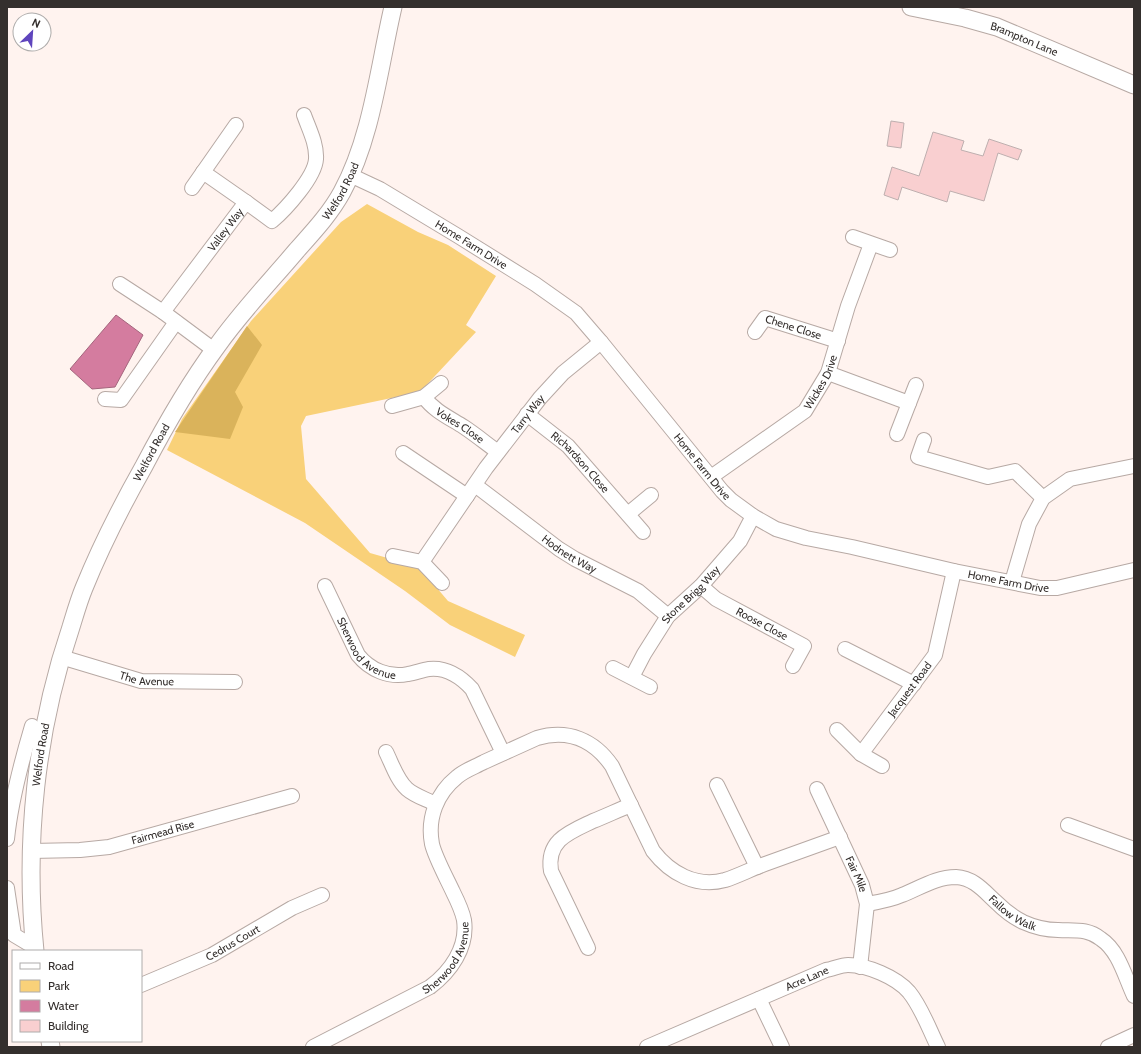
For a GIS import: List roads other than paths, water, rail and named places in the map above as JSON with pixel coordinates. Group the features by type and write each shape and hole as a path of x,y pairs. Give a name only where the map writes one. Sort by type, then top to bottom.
{"main road":[{"name":"Welford Road","path":"35,949 31,891 31,851 34,799 39,761 47,713 61,656 83,590 124,501 182,398 241,313 332,209 350,174 370,115 393,7"},
{"name":"Brampton Lane","path":"911,7 965,18 996,27 1134,85"}],"street":[{"name":"Valley Way","path":"163,312 246,202 272,221 291,203 314,170 316,159 315,146 304,115"},
{"path":"192,188 236,125"},
{"path":"203,172 246,202"},
{"name":"Home Farm Drive","path":"350,174 380,189 535,284 576,313 711,478 731,500 753,516 776,529 806,538 852,547 954,571 1040,588 1057,588 1134,570"},
{"path":"853,237 890,250"},
{"name":"Wickes Drive","path":"711,478 805,411 828,373 848,306 871,244"},
{"path":"120,284 163,312 214,350"},
{"name":"Chene Close","path":"755,332 765,318 838,341"},
{"path":"105,399 121,400 176,322"},
{"name":"Tarry Way","path":"422,562 471,490 527,414 563,373 601,342"},
{"path":"828,373 909,403"},
{"name":"Vokes Close","path":"392,406 424,396 441,383"},
{"path":"897,434 916,385"},
{"name":"Vokes Close","path":"424,396 430,404 440,412 466,428 498,452"},
{"name":"Richardson Close","path":"527,414 568,446 643,532"},
{"path":"924,440 918,457 988,477 1015,471 1043,498"},
{"path":"403,453 471,490"},
{"path":"1012,582 1029,524 1043,498 1070,479 1134,466"},
{"name":"Hodnett Way","path":"471,490 575,559 638,591 668,616"},
{"path":"628,514 651,495"},
{"name":"Stone Brigg Way","path":"632,677 644,654 668,616 701,586 740,540 753,516"},
{"path":"393,556 422,562 442,583"},
{"name":"Jacquest Road","path":"861,754 935,655 954,571"},
{"name":"Sherwood Avenue","path":"325,586 358,655 365,663 383,673 394,675 406,675 430,669 443,670 454,674 472,689 504,753"},
{"name":"Roose Close","path":"701,586 716,598 804,646 793,666"},
{"path":"845,649 914,684"},
{"name":"The Avenue","path":"61,656 141,681 235,682"},
{"path":"613,668 650,687"},
{"name":"Welford Road","path":"7,839 12,799 32,726"},
{"path":"837,730 861,754 882,766"},
{"name":"Sherwood Avenue","path":"319,1045 430,987 445,974 457,957 462,944 464,920 459,905 432,845 431,832 435,804 447,786 458,776 537,738 549,735 563,735 585,741 606,758 612,766 653,851 671,870 684,877 698,881 724,880 840,837"},
{"path":"386,752 400,780 406,788 435,804"},
{"path":"717,785 757,867"},
{"name":"Fair Mile","path":"817,789 862,885 867,904 860,967"},
{"name":"Fairmead Rise","path":"31,851 80,850 109,847 292,796"},
{"path":"12,799 34,799"},
{"path":"588,948 551,871 551,856 555,846 564,835 631,805"},
{"path":"1068,825 1134,849"},
{"name":"Fallow Walk","path":"867,904 885,901 936,880 957,878 967,879 984,890 1009,914 1031,926 1058,930 1084,930 1093,933 1102,939 1115,953 1134,996"},
{"name":"Welford Road","path":"7,888 14,935 35,949"},
{"name":"Cedrus Court","path":"142,985 212,955 292,908 322,895"},
{"name":"Acre Lane","path":"647,1047 826,970 847,965 876,971 900,983 909,992 919,1006 938,1047"},
{"path":"759,1000 782,1047"},
{"path":"1108,1047 1134,1034"}],"water":[{"path":"116,315 143,335 115,387 92,389 70,369"}]}
